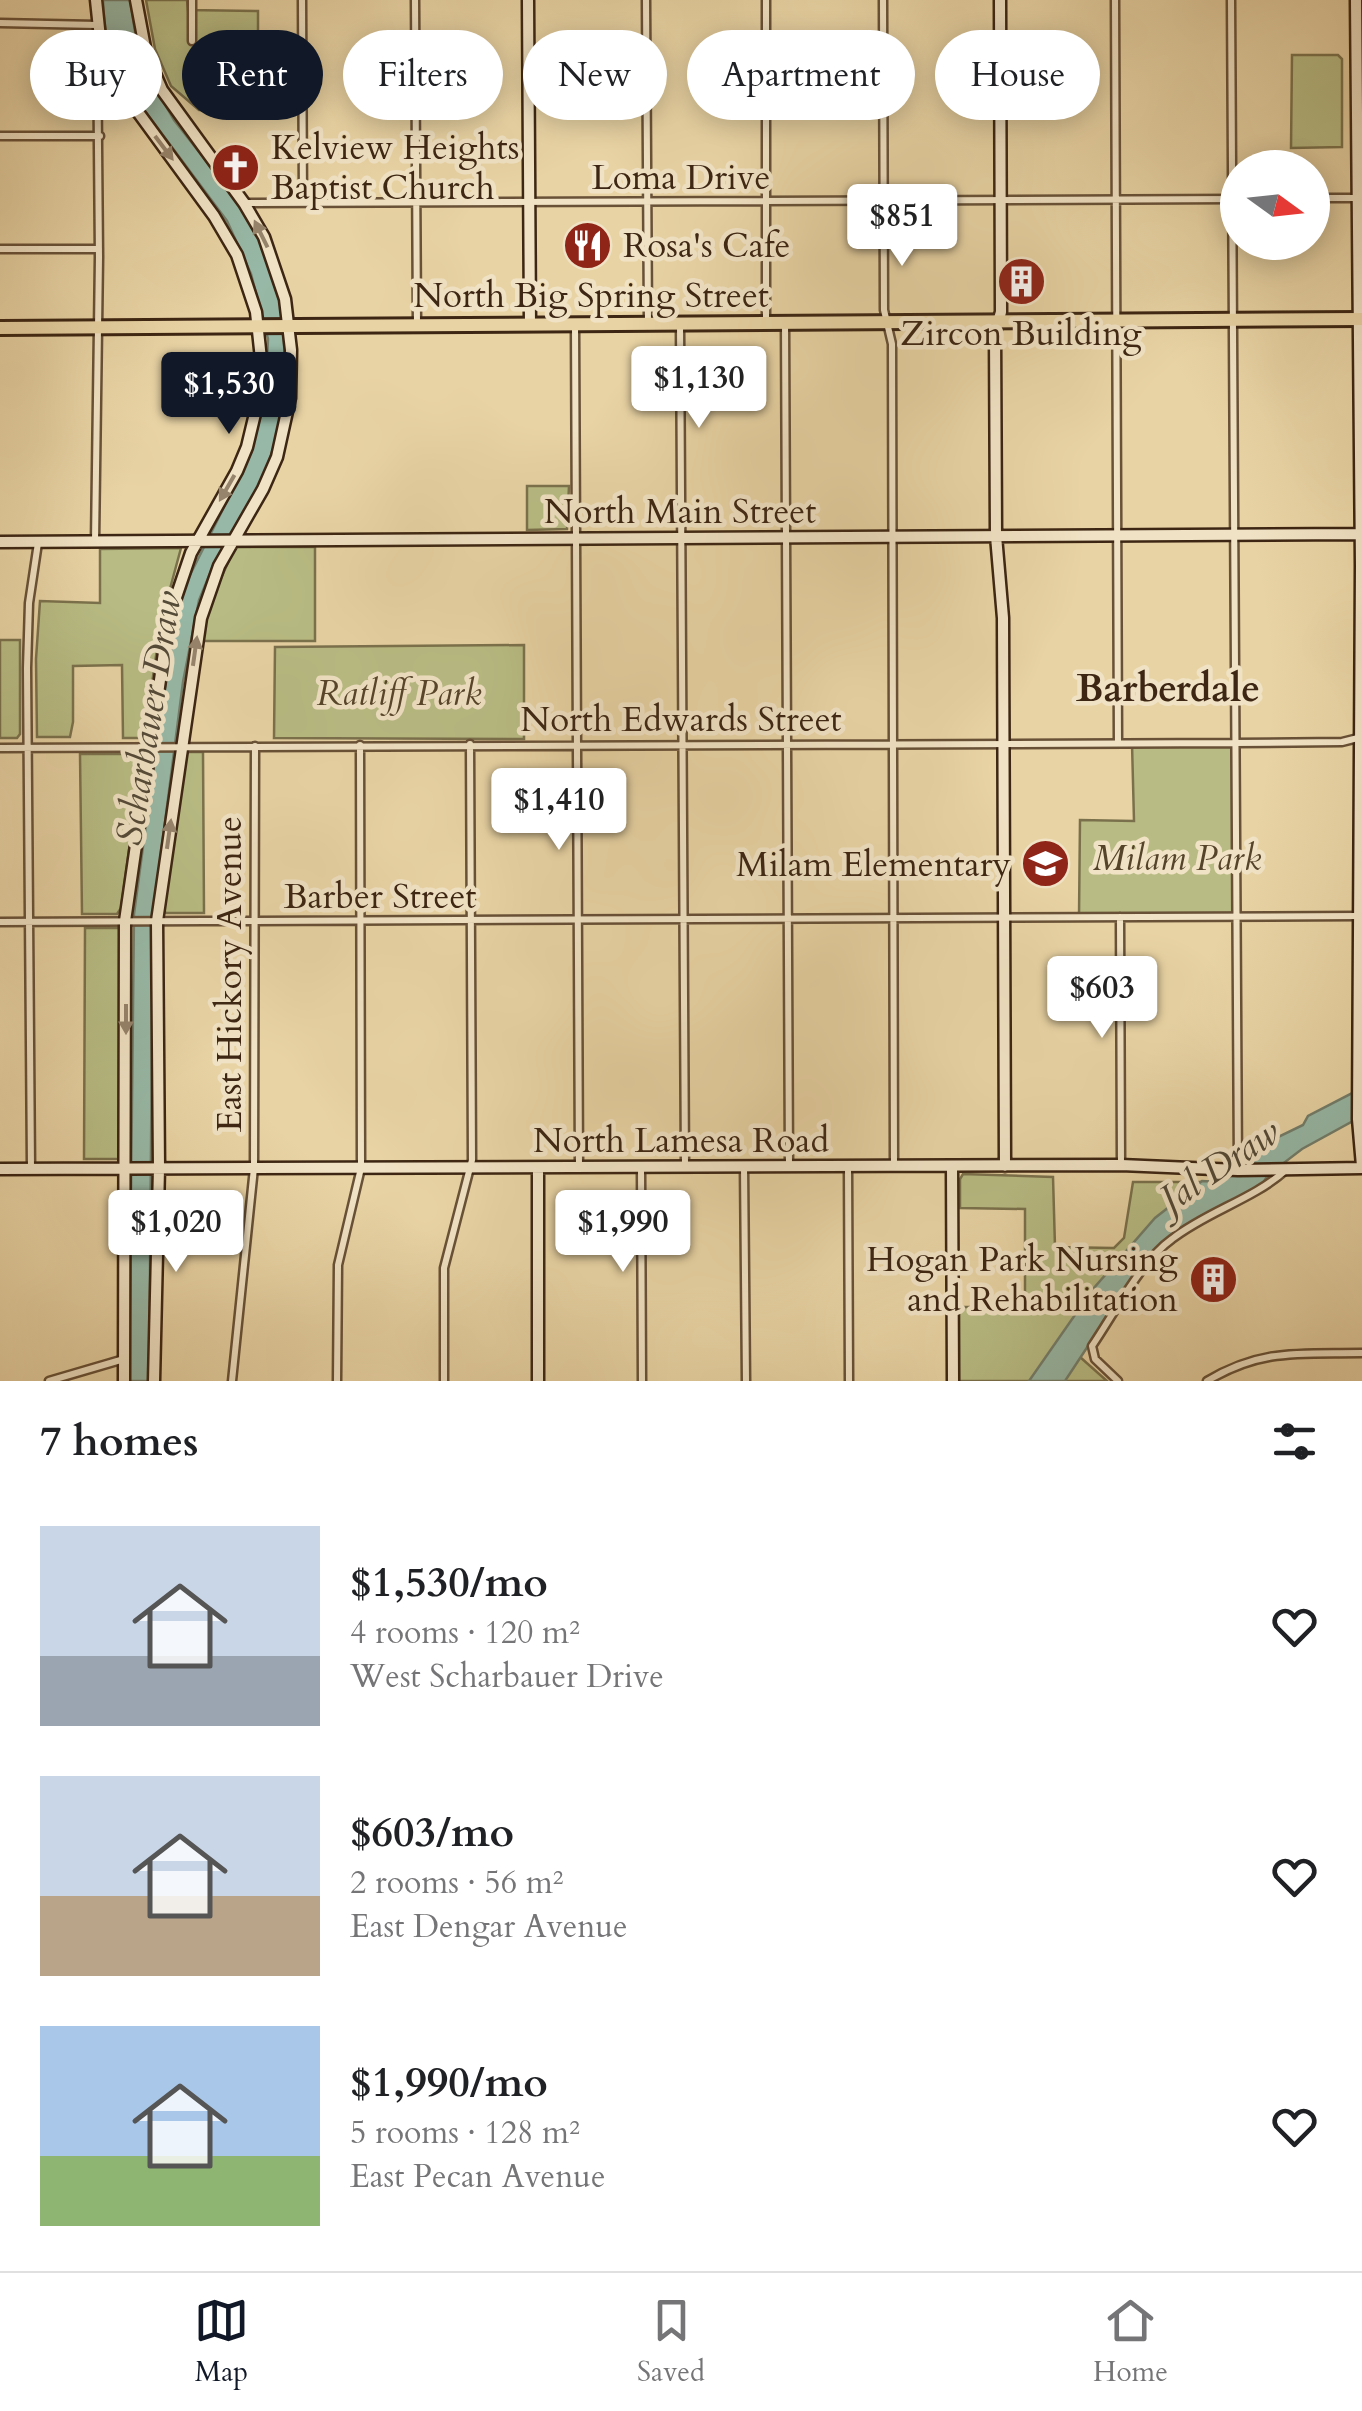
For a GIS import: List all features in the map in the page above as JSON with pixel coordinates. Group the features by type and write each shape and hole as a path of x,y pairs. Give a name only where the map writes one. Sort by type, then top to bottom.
{"highway":[{"name":"North Big Spring Street","path":"0,328 1360,319"}],"main road":[{"path":"96,0 97,23 108,64 122,92 228,237 246,278 259,327 260,383 252,433 238,471 196,541 168,618 126,921 128,1168 124,1381"},
{"path":"136,0 146,53 162,90 244,203 276,267 289,326 291,386 284,433 268,478 233,540 204,605 157,921 154,1381"},
{"path":"528,0 530,325"},
{"path":"1000,0 1001,312 994,332 996,536 1003,618 1005,1166"},
{"path":"1356,0 1361,633 1358,1119 1362,1167"},
{"name":"North Main Street","path":"0,542 1360,534"},
{"path":"952,1166 952,1381"},
{"name":"North Lamesa Road","path":"0,1169 1362,1167"},
{"path":"538,1168 538,1381"}],"street":[{"path":"192,0 192,30"},
{"path":"302,0 303,204"},
{"path":"415,0 417,326"},
{"path":"646,0 648,324"},
{"path":"766,0 766,324"},
{"path":"883,0 884,310 892,344 894,1166"},
{"path":"1115,0 1118,743"},
{"path":"1231,0 1234,150"},
{"path":"0,23 97,23 100,136 95,541"},
{"path":"0,136 100,136"},
{"path":"1330,198 1358,198"},
{"name":"Loma Drive","path":"244,203 1220,199"},
{"path":"0,248 99,249"},
{"path":"1234,260 1238,1170"},
{"path":"680,324 684,1167"},
{"path":"785,324 790,1167"},
{"path":"575,325 579,1168"},
{"path":"31,1168 28,625 38,542"},
{"name":"North Edwards Street","path":"0,748 1342,742 1361,738"},
{"path":"444,1381 444,1268 471,1168 470,744"},
{"path":"337,1381 338,1265 361,1168 360,745"},
{"name":"East Hickory Avenue","path":"232,1381 254,1168 255,746"},
{"path":"1120,916 1121,1165"},
{"name":"Barber Street","path":"0,922 1360,916"},
{"path":"744,1167 746,1381"},
{"path":"848,1167 849,1381"},
{"path":"641,1168 642,1381"},
{"path":"1118,1381 1095,1359 1092,1346 1147,1266 1170,1240 1259,1193 1287,1170"},
{"path":"1207,1381 1242,1362 1263,1356 1362,1353"},
{"path":"50,1381 124,1359"}],"green space":[{"path":"146,0 187,0 188,10 258,11 258,30 182,30 182,95 171,86 162,65 162,30 152,30"},
{"path":"1292,55 1338,55 1342,59 1342,147 1291,148"},
{"path":"527,486 569,486 567,529 527,530"},
{"path":"235,547 315,547 315,641 202,641 209,605"},
{"path":"181,548 161,622 144,738 123,738 122,665 73,666 70,737 37,737 40,601 100,603 100,549"},
{"path":"0,640 20,640 17,738 0,738"},
{"name":"Ratliff Park","path":"524,645 524,739 274,738 275,647"},
{"name":"Milam Park","path":"1132,743 1234,743 1235,916 1079,917 1080,820 1134,821"},
{"path":"203,752 204,913 166,913 163,910 185,755"},
{"path":"80,754 142,756 121,908 117,914 82,914"},
{"path":"85,928 119,928 123,932 121,1159 84,1159"},
{"path":"963,1174 1053,1177 1055,1247 1114,1248 1124,1238 1133,1182 1221,1182 1250,1191 1172,1235 1111,1311 1080,1357 1107,1381 959,1381 959,1307 1025,1307 1025,1209 960,1208"}],"shaded area":[{"path":"103,0 130,0 135,30 106,30"},
{"path":"162,99 240,204 262,244 282,309 286,380 276,440 267,467 213,566 199,600 183,682 153,915 149,1381 129,1381 134,914 162,705 178,609 188,579 251,453 265,398 268,339 251,274 227,221 152,120 162,120"},
{"path":"1362,1088 1362,1116 1302,1149 1268,1175 1261,1186 1172,1235 1111,1311 1065,1381 1029,1381 1093,1289 1155,1218 1202,1181 1221,1182 1278,1137 1303,1125 1308,1116"}],"place":[{"name":"Kelview Heights Baptist Church","path":"236,167"},
{"name":"Rosa's Cafe","path":"588,245"},
{"name":"Zircon Building","path":"1021,281"},
{"name":"Milam Elementary","path":"1046,864"},
{"name":"Hogan Park Nursing and Rehabilitation","path":"1213,1279"}],"district":[{"name":"Barberdale","path":"1168,688"}],"water label":[{"name":"Scharbauer Draw","path":"148,718"},
{"name":"Jal Draw","path":"1219,1165"}]}
